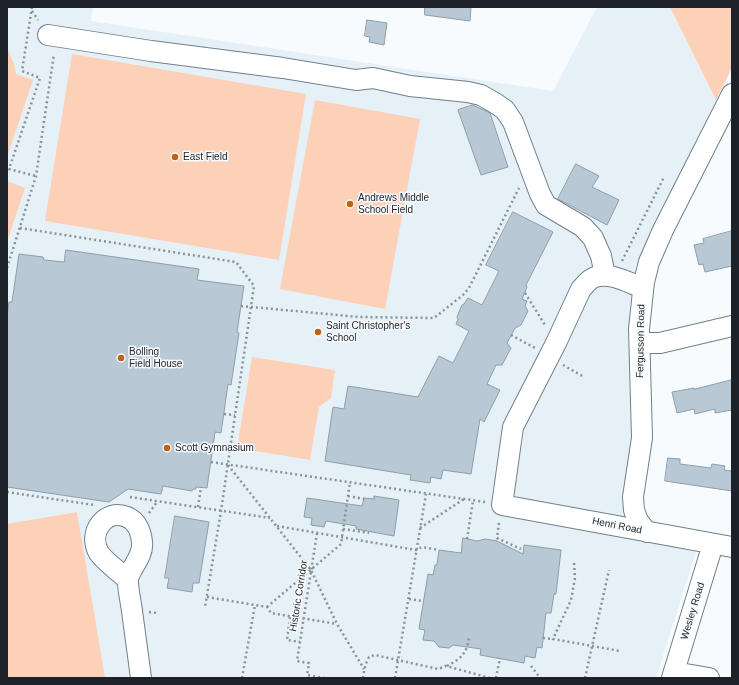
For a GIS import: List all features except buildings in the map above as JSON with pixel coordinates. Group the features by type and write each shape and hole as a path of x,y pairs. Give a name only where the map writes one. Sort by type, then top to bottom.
{"street":[{"path":"48,35 151,51 283,68 356,80 373,78 410,86 468,92 481,95 505,110 514,122 540,194 546,205 583,227 593,238 610,276"},
{"name":"Fergusson Road","path":"647,532 638,522 634,510 633,497 642,438 639,329 643,288 649,262 663,230 732,94"},
{"path":"502,505 513,427 556,343 581,289 594,277 610,276 643,288"},
{"path":"640,343 660,342 732,326"},
{"name":"Henri Road","path":"502,505 723,546"},
{"name":"Wesley Road","path":"673,675 723,546"},
{"path":"128,580 141,678"},
{"path":"673,675 709,678"}],"path":[{"path":"32,7 22,71 40,78 9,169 36,176"},
{"path":"7,268 36,176 55,47 32,11"},
{"path":"610,276 664,177"},
{"path":"241,306 359,317 434,318 469,288 521,185"},
{"path":"20,228 236,262 254,286 221,511 205,607"},
{"path":"525,293 556,343"},
{"path":"224,414 235,415"},
{"path":"211,462 502,505"},
{"path":"228,464 311,570 337,624 364,669"},
{"path":"267,607 341,544 350,482"},
{"path":"198,508 201,488"},
{"path":"396,678 426,494"},
{"path":"348,496 364,499"},
{"path":"420,528 464,499"},
{"path":"467,539 473,501"},
{"path":"147,516 157,502"},
{"path":"221,511 270,518"},
{"path":"277,526 416,550 422,547 439,550"},
{"path":"343,529 369,533"},
{"name":"Historic Corridor","path":"313,677 307,675 309,663 297,661 317,533"},
{"path":"497,538 521,549"},
{"path":"553,639 571,600 575,578 574,563"},
{"path":"585,678 609,570"},
{"path":"207,597 267,607 271,613 337,624"},
{"path":"409,599 424,601"},
{"path":"242,678 255,605"},
{"path":"290,616 286,640 300,642"},
{"path":"363,678 364,669 369,658 372,656 438,669 446,666 460,658 465,652 470,637"},
{"path":"543,638 620,651"},
{"path":"496,678 500,658"},
{"path":"446,666 490,678"},
{"path":"531,666 540,678"},
{"path":"313,677 324,678"}],"shaded area":[{"name":"Saint Christopher's School","path":"7,7 93,7 91,21 553,91 597,7 670,7 716,100 636,265 630,304 629,360 632,452 625,516 633,538 696,552 656,678 7,678"},
{"path":"670,7 732,7 732,68 716,100"},
{"path":"7,48 14,64 16,74 33,80 7,157"},
{"name":"East Field","path":"72,54 306,94 279,260 45,221"},
{"name":"Andrews Middle School Field","path":"315,100 420,119 385,309 280,289"},
{"path":"7,181 25,188 7,242"},
{"path":"252,357 335,370 331,398 319,407 310,460 237,448"},
{"path":"77,512 105,678 7,678 7,524"}],"place":[{"name":"East Field","path":"175,157"},
{"name":"Andrews Middle School Field","path":"350,204"},
{"name":"Saint Christopher's School","path":"318,332"},
{"name":"Bolling Field House","path":"121,358"},
{"name":"Scott Gymnasium","path":"167,448"}]}
